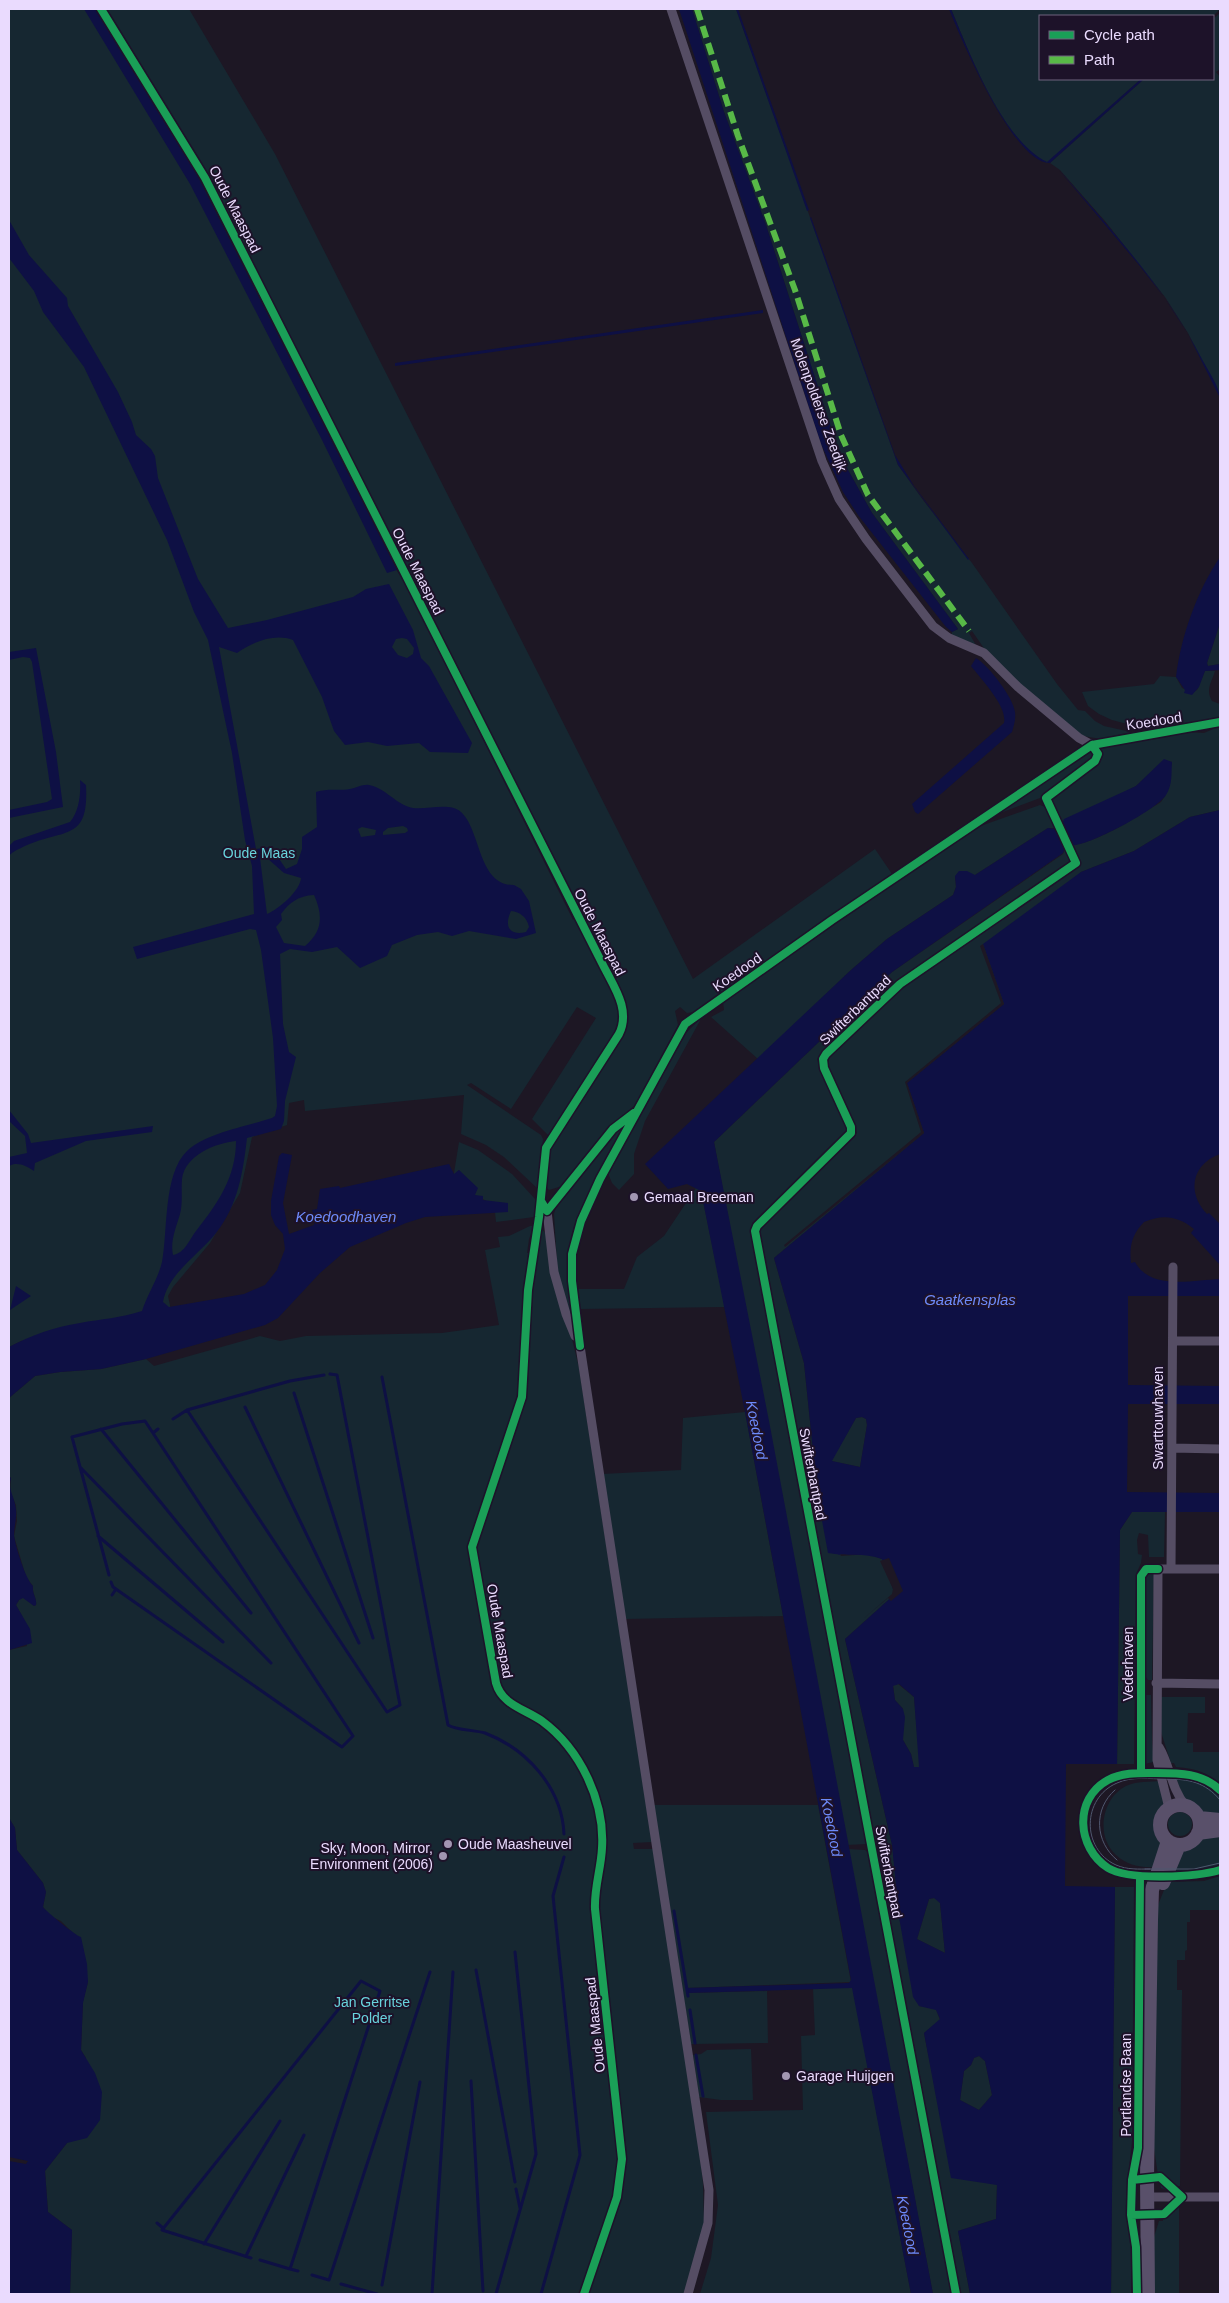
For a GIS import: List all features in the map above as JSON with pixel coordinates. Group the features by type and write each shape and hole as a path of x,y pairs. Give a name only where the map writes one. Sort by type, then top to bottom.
{"street":[{"name":"Molenpolderse Zeedijk","path":"671,9 818,452 839,498 866,539 933,626 949,638 984,653 1023,691 1079,738 1092,744"},
{"name":"Koedood","path":"688,2294 708,2224 709,2190 580,1346 572,1281 572,1254 580,1221 600,1179 685,1024 838,916 1092,744 1220,722"},
{"path":"580,1346 566,1314 554,1272 552,1238 547,1211 613,1129 636,1112"},
{"name":"Swarttouwhaven","path":"1171,1570 1173,1267"},
{"path":"1173,1341 1220,1341"},
{"path":"1172,1448 1220,1449"},
{"name":"Vederhaven","path":"1169,1808 1157,1760 1159,1747 1156,1683 1158,1569 1171,1570"},
{"path":"1171,1570 1220,1570"},
{"path":"1156,1683 1220,1684"},
{"name":"Vederhaven","path":"1159,1747 1166,1758 1178,1796 1184,1805"},
{"path":"1184,1805 1193,1810 1199,1818 1198,1833 1191,1842 1174,1843 1160,1831 1161,1818 1169,1808 1184,1805"},
{"path":"1199,1818 1220,1820"},
{"path":"1198,1833 1220,1830"},
{"name":"Portlandse Baan","path":"1148,2294 1147,2197 1151,1920 1153,1904 1174,1843"},
{"path":"1147,2197 1220,2197"}],"green space":[{"name":"Oude Maas","path":"9,9 93,9 194,169 397,571 405,583 573,920 576,916 620,1006 622,1019 617,1033 550,1137 532,1119 596,1018 577,1007 511,1109 471,1083 467,1085 541,1135 543,1139 538,1189 504,1157 486,1145 461,1134 464,1095 305,1111 304,1100 289,1103 287,1125 252,1137 240,1193 210,1243 173,1287 168,1296 171,1310 134,1314 21,1341 9,1347"},
{"path":"106,9 189,9 275,154 693,979 875,849 892,874 694,1012 687,1013 680,1007 675,1011 678,1025 635,1105 616,1122 562,1186 549,1190 546,1187 548,1150 623,1031 626,1015 623,1002 200,161"},
{"path":"692,9 736,9 898,465 972,563 1057,684 1078,710 1085,711 1095,721 1104,726 1131,732 1101,739 1083,736 1023,689 988,654 972,631 969,633 977,647 951,637 952,632 958,629 872,513 848,470 835,440 766,225 724,112"},
{"path":"951,9 1220,9 1214,15 1039,15 1039,80 1140,80 1047,163 1031,152 1016,136 1002,116 989,94"},
{"path":"1220,13 1220,69 1216,72 1220,77 1220,396 1188,333 1165,297 1105,221 1060,170 1050,163 1143,80 1214,80 1214,18"},
{"path":"1220,623 1220,664 1208,666 1207,663"},
{"path":"1205,671 1215,671 1209,693 1212,701 1220,704 1220,718 1146,729 1112,720 1099,714 1088,706 1082,692 1154,684 1160,676 1176,677 1182,688 1193,692 1197,690"},
{"path":"1220,726 1220,810 1190,817 1134,851 1081,872 1004,1004 907,1083 924,1133 774,1258 804,1363 818,1499 841,1556 869,1554 882,1559 895,1594 845,1639 892,1845 874,1843 759,1229 857,1133 827,1067 830,1055 903,985 1078,865 1079,862 1070,845 1080,844 1104,835 1161,802 1165,796 1172,762 1164,760 1136,786 1061,826 1050,803 1050,796 1097,762 1101,755 1099,748 1187,732 1204,733"},
{"path":"1094,750 1095,755 1093,759 1040,798 995,815"},
{"path":"1040,805 1045,807 1056,828 1048,828 975,875 955,876 956,887 953,895 887,939 851,970 758,1059 711,1017 724,1010 723,1001 975,828"},
{"path":"1066,847 1072,860 1070,864 902,979 817,1059 848,1127 848,1133 751,1228 867,1840 866,1844 847,1845 714,1142 892,972 1063,854"},
{"path":"702,1017 645,1121 634,1154 634,1174 619,1190 612,1183 608,1173 684,1035"},
{"path":"624,1125 584,1203 572,1236 569,1270 573,1322 558,1279 554,1214 556,1207 614,1132"},
{"path":"459,1142 478,1150 512,1174 536,1200 537,1212 534,1217 496,1222 495,1212 508,1212 475,1195 459,1170 454,1175"},
{"path":"696,1188 701,1191 725,1307 578,1309 576,1289 624,1289 637,1257 664,1236"},
{"name":"Jan Gerritse Polder","path":"534,1226 529,1239 527,1253 529,1253 531,1244 530,1253 534,1253 540,1227 547,1235 579,1368 652,1842 633,1843 634,1849 653,1849 699,2145 703,2184 704,2225 687,2294 70,2294 72,2230 48,2212 45,2171 67,2143 86,2058 81,2050 83,2001 88,1982 77,1937 61,1921 50,1916 43,1907 46,1892 43,1883 17,1850 15,1828 9,1818 9,1650 27,1646 22,1616 16,1605 23,1597 34,1606 36,1603 33,1586 26,1577 14,1536 17,1521 16,1505 10,1492 9,1398 35,1376 101,1369 146,1359 154,1366 260,1336 280,1341 306,1336 442,1333 499,1325 485,1250 500,1247 498,1237 509,1236"},
{"path":"745,1412 783,1616 624,1619 602,1474 681,1470 683,1418"},
{"path":"862,1417 866,1419 867,1425 860,1467 831,1461 856,1418"},
{"path":"1132,1512 1165,1512 1164,1557 1149,1557 1148,1535 1139,1533 1137,1540 1138,1554 1142,1555 1136,1574 1134,1764 1117,1764 1120,1530"},
{"path":"1154,1571 1152,1680 1148,1680 1144,1674 1145,1575 1146,1572"},
{"path":"898,1684 914,1697 920,1767 914,1768 911,1754 903,1740 903,1709 895,1700 893,1685"},
{"path":"1144,1695 1151,1695 1154,1762 1144,1764"},
{"path":"1160,1697 1205,1697 1205,1713 1188,1713 1187,1743 1193,1743 1193,1752 1220,1752 1220,1783 1200,1771 1176,1767 1174,1763 1171,1763 1161,1732"},
{"path":"1175,1776 1199,1780 1215,1789 1220,1794 1220,1817 1202,1813 1184,1799"},
{"path":"1161,1781 1164,1804 1157,1820 1157,1831 1161,1843 1155,1867 1145,1867 1129,1863 1116,1855 1109,1847 1105,1838 1104,1818 1107,1808 1111,1799 1130,1784"},
{"path":"654,1805 818,1805 851,1982 687,1988 687,1993 767,1991 768,2043 691,2044"},
{"path":"1180,1812 1189,1815 1192,1824 1189,1833 1180,1836 1171,1833 1168,1824 1171,1815"},
{"path":"1220,1833 1220,1868 1205,1872 1173,1873 1183,1849 1199,1841 1203,1836"},
{"path":"848,1849 865,1850 869,1853 953,2294 933,2294"},
{"path":"876,1850 893,1850 899,1917 919,2006 936,2009 940,2020 924,2033 938,2104 997,2185 996,2219 958,2231 970,2294 959,2294 875,1853"},
{"path":"1220,1876 1220,1910 1190,1910 1190,1922 1187,1922 1185,1960 1177,1960 1177,1990 1182,1990 1182,1995 1180,2186 1175,2186 1163,2175 1158,2175 1153,2142 1158,1905 1166,1885 1170,1882 1204,1881"},
{"path":"1144,1884 1149,1884 1143,2158 1138,2176 1136,2174 1141,2146"},
{"path":"1115,1887 1134,1887 1132,2141 1126,2195 1131,2244 1131,2294 1111,2294"},
{"path":"929,1899 938,1899 940,1903 945,1953 917,1939"},
{"path":"851,1987 853,1989 911,2294 700,2294 711,2258 718,2205 706,2112 803,2110 801,2036 815,2035 813,1988"},
{"path":"751,2049 753,2100 721,2100 699,2097 693,2055 701,2054 707,2050"},
{"path":"979,2056 985,2061 992,2095 979,2110 960,2100 964,2071 971,2065 974,2058"},
{"path":"1159,2179 1164,2180 1173,2192 1161,2188"},
{"path":"1179,2207 1179,2294 1153,2294 1154,2237 1159,2221 1163,2221 1163,2218"}],"water":[{"path":"84,9 96,9 193,167 397,570 387,573 322,440 190,184"},
{"path":"679,9 692,9 724,112 766,225 835,440 848,470 872,513 958,629 952,632 946,627 858,515 843,492 821,444"},
{"path":"736,9 738,9 809,210 807,211"},
{"path":"949,9 951,9 989,94 1002,116 1031,151 1047,162 1036,158 1021,144 1005,123 990,98"},
{"path":"1140,80 1143,80 1050,163 1047,162"},
{"path":"1059,170 1118,238 1162,294 1139,265"},
{"path":"811,217 895,455 914,486 968,560 898,465"},
{"name":"Koedoodhaven","path":"9,220 29,255 67,298 68,306 118,392 136,435 151,449 155,456 158,478 198,579 228,628 267,620 353,597 366,589 389,584 413,630 421,658 429,666 472,743 468,753 430,752 419,743 387,746 368,742 345,745 334,731 322,697 293,640 271,638 250,645 237,653 219,647 256,849 271,847 286,869 297,864 302,849 302,837 317,827 316,792 320,791 346,790 369,785 381,789 401,804 413,808 451,807 461,812 468,820 481,856 493,877 502,883 514,885 521,889 529,901 536,933 516,939 469,931 452,936 438,932 417,935 392,945 387,956 360,968 337,947 312,952 290,949 280,954 283,1024 289,1052 296,1057 285,1101 284,1121 281,1129 247,1138 241,1176 230,1211 216,1233 177,1273 166,1292 163,1302 169,1307 244,1294 265,1285 277,1270 285,1249 283,1234 275,1225 271,1215 271,1201 279,1156 282,1153 292,1155 283,1203 289,1234 314,1225 315,1218 312,1210 317,1209 320,1189 339,1186 340,1188 449,1164 454,1174 459,1170 478,1188 475,1195 483,1196 483,1200 508,1203 508,1212 425,1217 406,1223 350,1247 320,1273 278,1318 265,1325 146,1359 101,1369 35,1376 9,1398 9,1347 52,1329 142,1311 162,1262 170,1188 179,1161 187,1151 205,1139 272,1118 275,1116 277,1106 273,1038 261,950 256,930 250,929 137,959 133,947 254,914 252,866 245,840 232,753 208,640 194,612 167,540 84,367 43,312 34,291 9,258","holes":["396,639 407,639 414,648 413,654 407,658 398,655 392,647","403,826 408,831 405,833 383,835 383,832 388,828","362,827 376,830 375,835 361,837 358,829","260,858 267,858 284,873 301,878 293,894 267,914","314,895 320,916 318,929 305,946 284,943 276,927 282,920 281,914 291,903 303,897","511,911 525,918 529,927 526,932 516,933 510,929 508,921","236,1141 233,1166 229,1178 212,1210 186,1246 181,1252 173,1255 173,1240 181,1210 184,1171 195,1157 220,1144"]},
{"path":"763,310 763,313 395,366 395,363"},
{"path":"1188,334 1218,389 1220,398"},
{"path":"1220,557 1220,623 1207,663 1208,666 1220,664 1220,670 1205,671 1199,687 1192,695 1184,693 1185,690 1176,677 1178,661 1197,599"},
{"path":"36,648 56,752 63,807 9,818 9,810 47,802 52,799 32,662 30,658 23,657 9,660 9,652"},
{"path":"976,658 994,675 1010,698 1015,715 1012,732 918,814 915,812 912,804 1004,723 1004,716 998,701 971,666"},
{"path":"1164,759 1172,762 1171,778 1170,787 1160,801 1139,816 1112,831 1078,845 1065,847 1063,853 892,972 714,1142 769,1421 933,2294 911,2294 852,1988 687,1993 687,1988 849,1983 851,1980 745,1412 701,1191 687,1184 668,1189 645,1164 851,970 887,939 953,895 956,887 955,876 959,871 967,871 975,875 1048,828 1055,829 1062,825 1064,819 1136,786"},
{"path":"80,780 86,785 86,803 79,825 63,834 25,846 14,851 9,856 9,846 14,841 70,822 76,813 79,802"},
{"name":"Gaatkensplas","path":"1220,810 1220,1154 1203,1164 1195,1180 1195,1188 1200,1206 1220,1224 1220,1265 1191,1233 1194,1229 1182,1221 1164,1217 1144,1222 1134,1236 1130,1257 1131,1263 1135,1262 1142,1271 1151,1277 1162,1280 1185,1282 1220,1279 1220,1296 1128,1296 1128,1385 1220,1386 1220,1404 1128,1404 1127,1492 1220,1493 1220,1512 1132,1512 1120,1530 1117,1764 1066,1764 1065,1886 1115,1887 1111,2294 970,2294 958,2231 996,2219 997,2185 951,2178 924,2033 940,2019 936,2010 919,2006 913,1997 899,1917 892,1845 845,1639 895,1594 882,1559 869,1556 828,1553 818,1499 804,1363 774,1258 924,1133 907,1083 1004,1004 983,944 1081,872 1134,851 1190,817","holes":["862,1417 866,1419 867,1425 860,1467 832,1461 856,1418","899,1684 914,1697 919,1767 914,1767 911,1754 903,1740 905,1717 903,1709 895,1700 893,1686","934,1898 940,1903 945,1953 917,1939 929,1899","979,2056 985,2061 992,2095 979,2110 960,2100 964,2071 971,2065 974,2058"]},
{"path":"9,1110 28,1134 31,1143 153,1126 152,1132 86,1141 35,1163 34,1171 19,1164 9,1166 9,1157 27,1153 25,1136 9,1121"},
{"path":"16,1286 31,1296 10,1310"},
{"path":"9,1476 11,1478 10,1488 16,1508 15,1540 24,1570 33,1586 36,1605 34,1606 23,1598 16,1605 30,1629 32,1643 9,1650"},
{"path":"9,1818 15,1828 17,1850 43,1883 46,1892 43,1907 62,1924 81,1937 87,1964 88,1982 83,2003 81,2050 95,2073 102,2092 100,2120 87,2138 67,2143 45,2171 48,2212 72,2230 70,2294 9,2294 9,2161 26,2164 28,2161 9,2157"}],"pier":[{"path":"983,944 1004,1004 907,1083 924,1133 785,1247 784,1245 921,1132 905,1082 1001,1003 980,946"},
{"path":"889,1558 903,1591 891,1601 888,1598 863,1619 892,1594 893,1589 880,1561"}],"waterway":[{"path":"324,1375 290,1381 187,1410 387,1712 400,1705 337,1375 330,1374"},
{"path":"382,1377 448,1725 485,1733 515,1749 528,1760 540,1772 557,1801 562,1817 564,1834"},
{"path":"294,1393 373,1638"},
{"path":"245,1407 359,1643"},
{"path":"173,1419 187,1410"},
{"path":"109,1575 72,1437 122,1424 145,1421 353,1736 342,1747 113,1587 111,1582"},
{"path":"101,1429 251,1613"},
{"path":"153,1433 158,1429"},
{"path":"80,1467 271,1663"},
{"path":"98,1536 223,1642"},
{"path":"112,1595 116,1589"},
{"path":"541,2294 580,2155 553,1896 564,1857"},
{"path":"674,1911 688,1996"},
{"path":"496,2294 536,2154 515,1952"},
{"path":"476,1970 515,2182"},
{"path":"312,2275 329,2280 430,1972"},
{"path":"432,2294 453,1972"},
{"path":"251,2258 162,2230 361,1981 380,1991 290,2269 260,2260"},
{"path":"690,2010 695,2043"},
{"path":"696,2055 703,2096"},
{"path":"471,2081 483,2291"},
{"path":"382,2285 420,2082"},
{"path":"204,2244 280,2121"},
{"path":"246,2256 304,2135"},
{"path":"516,2189 520,2208"},
{"path":"157,2223 163,2228"},
{"path":"290,2269 298,2271"},
{"path":"341,2284 377,2294"}],"tram line":[{"path":"1150,1869 1120,1867 1096,1848 1090,1824 1092,1811 1097,1800 1105,1790 1129,1779 1182,1780 1202,1785 1220,1800"},
{"path":"1115,1790 1103,1806 1100,1825 1104,1844 1117,1860"},
{"path":"1145,1869 1194,1869 1220,1863"}],"marked path":[{"path":"697,9 738,136 795,290 841,435 868,495 969,631"}],"cycle path":[{"name":"Oude Maaspad","path":"101,9 205,178 612,982 622,1007 623,1016 619,1034 546,1148 539,1217 528,1290 522,1397 472,1547 496,1683 499,1690 509,1702 542,1721 568,1746 587,1777 599,1812 602,1830 602,1848 595,1909 622,2159 617,2197 584,2294"},
{"path":"580,1346 572,1281 572,1254 581,1221 600,1179 685,1024 832,920 1092,745 1220,722"},
{"name":"Swifterbantpad","path":"956,2294 755,1231 757,1226 851,1133 851,1127 824,1068 823,1059 826,1054 900,984 1076,863 1046,798 1095,761 1098,754 1092,745"},
{"path":"541,1201 547,1211 613,1129 634,1113"},
{"path":"1141,1773 1141,1576 1146,1569 1158,1569"},
{"path":"1220,1790 1206,1780 1190,1775 1165,1773 1126,1774 1108,1780 1097,1788 1089,1799 1084,1811 1083,1824 1090,1848 1098,1859 1108,1868 1118,1872 1131,1875 1180,1876 1220,1870"},
{"path":"1137,2294 1136,2247 1131,2215 1132,2180 1138,2148 1140,1876"},
{"path":"1131,2215 1164,2214 1182,2197 1160,2177 1132,2180"}],"place":[{"name":"Gemaal Breeman","path":"634,1197"},
{"name":"Oude Maasheuvel","path":"448,1844"},
{"name":"Sky, Moon, Mirror, Environment (2006)","path":"443,1856"},
{"name":"Garage Huijgen","path":"786,2076"}]}
